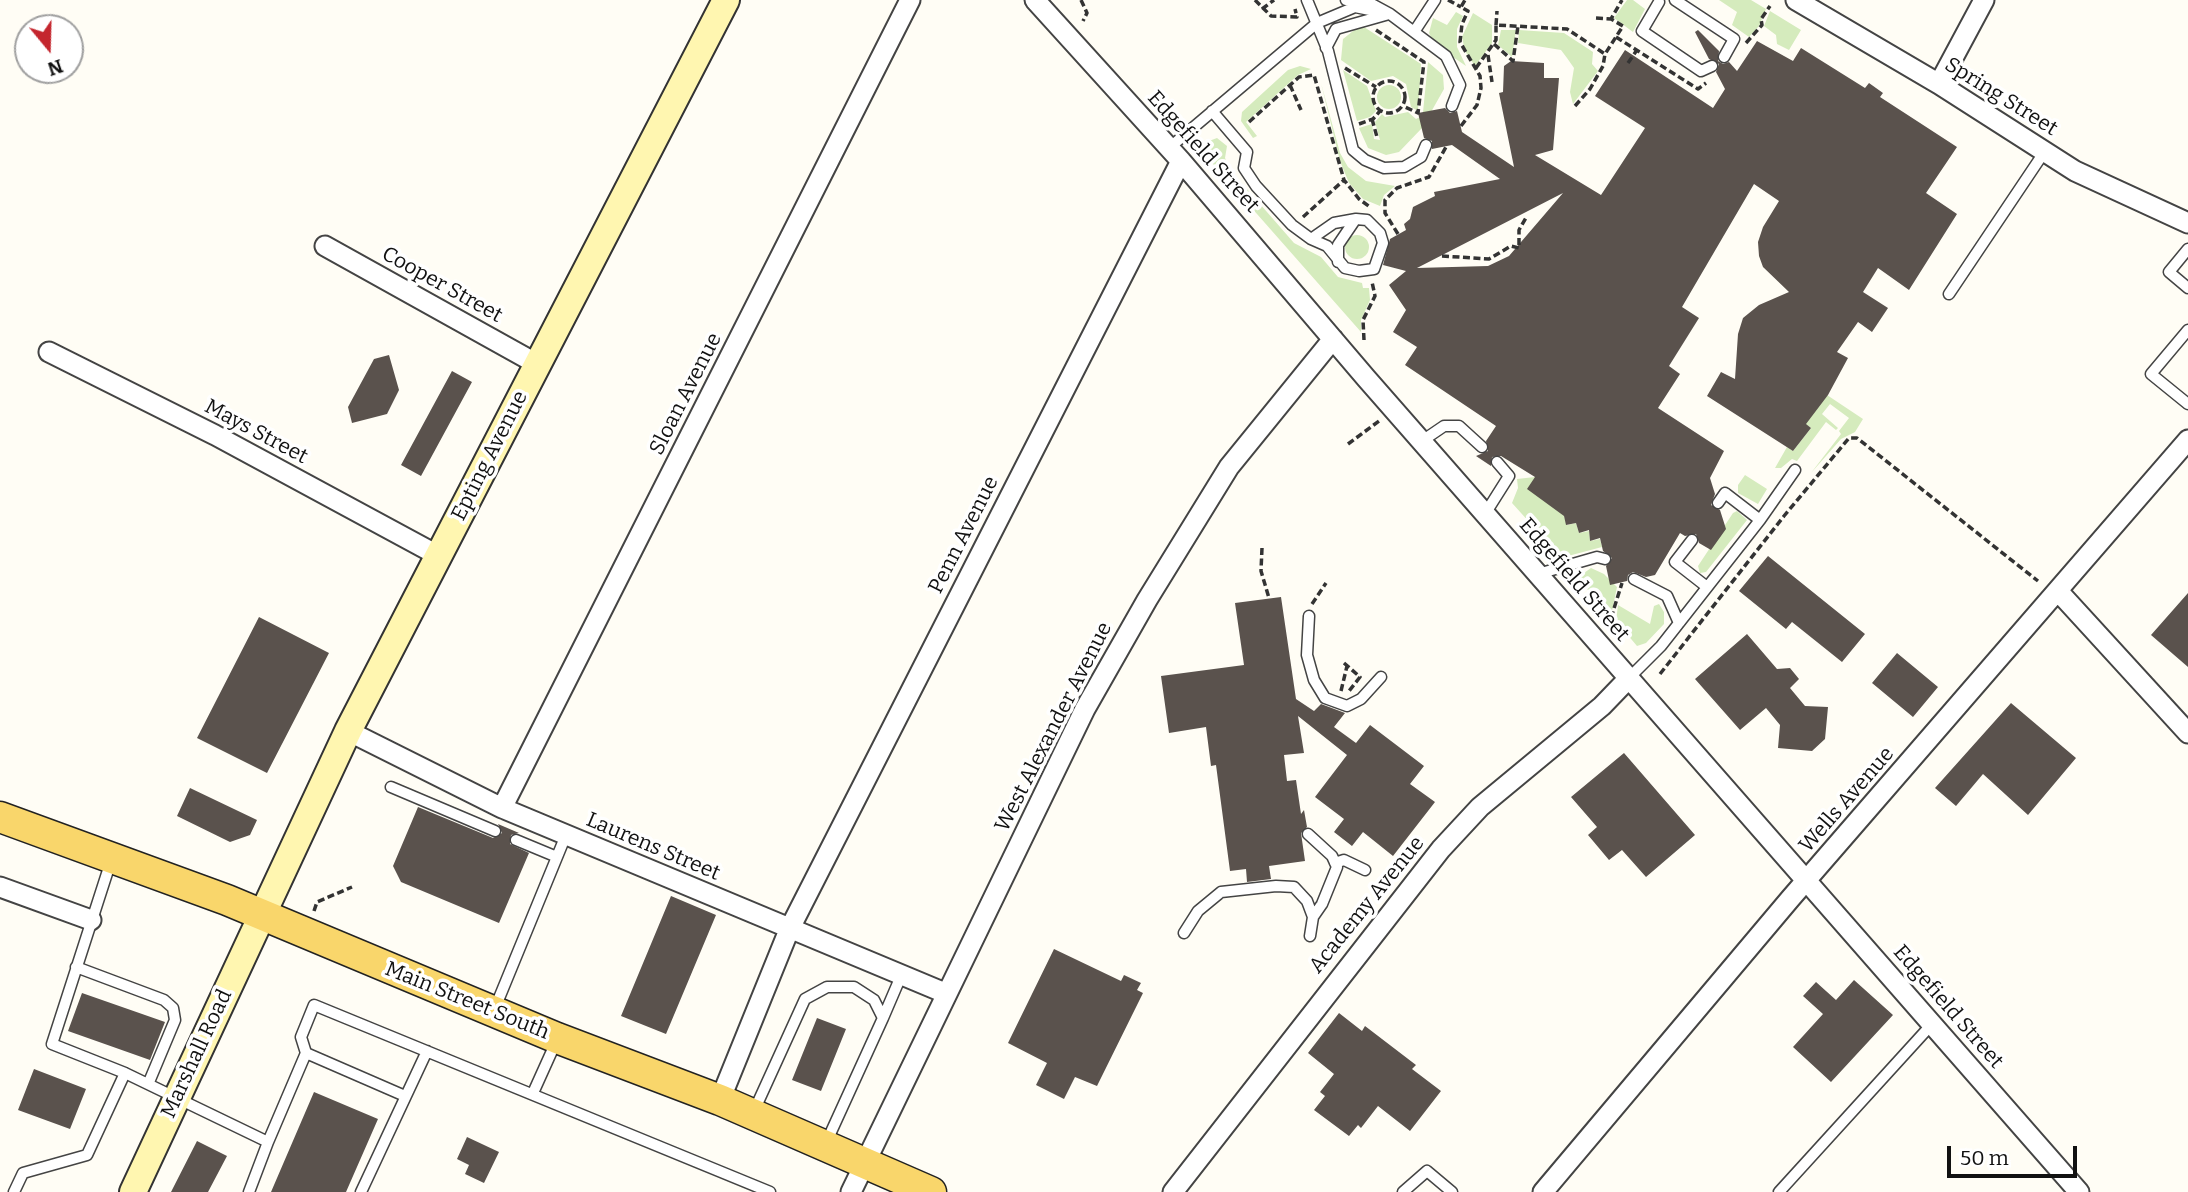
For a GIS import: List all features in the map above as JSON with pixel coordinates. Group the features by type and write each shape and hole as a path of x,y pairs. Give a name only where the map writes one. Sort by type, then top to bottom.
{"main road":[{"name":"Main Street South","path":"0,817 112,858 557,1038 720,1100 931,1192"}],"street":[{"name":"Epting Avenue","path":"262,917 348,731 726,0"},
{"name":"Sloan Avenue","path":"502,808 910,0"},
{"name":"Edgefield Street","path":"1035,0 1175,154 1333,339 2079,1192"},
{"name":"Spring Street","path":"1796,0 1938,84 2075,171 2188,223"},
{"path":"1938,84 1984,0"},
{"name":"Penn Avenue","path":"720,1100 789,930 1175,154"},
{"name":"Cooper Street","path":"326,246 537,364"},
{"name":"West Alexander Avenue","path":"851,1192 1085,709 1147,600 1229,467 1333,339"},
{"name":"Mays Street","path":"49,352 215,435 439,556"},
{"name":"Wells Avenue","path":"1543,1192 2188,440"},
{"path":"2058,591 2188,733"},
{"name":"Academy Avenue","path":"1173,1192 1441,849 1480,807 1602,706 1629,678"},
{"name":"Laurens Street","path":"348,731 502,808 789,930 946,993"},
{"path":"0,887 91,920"},
{"name":"Marshall Road","path":"133,1192 262,917"}],"lane":[{"path":"1307,0 1326,48 1353,150 1365,160 1384,167 1404,167 1421,157 1426,145"},
{"path":"1346,0 1367,2 1390,14 1446,57 1456,72 1460,85 1452,106"},
{"path":"1414,32 1435,0"},
{"path":"1675,0 1734,39 1724,57"},
{"path":"1658,1 1642,31 1701,71 1713,66"},
{"path":"1175,154 1212,111 1317,23 1355,8 1377,9"},
{"path":"1326,48 1336,29 1390,14"},
{"path":"1212,111 1247,152 1244,168 1256,186 1292,225 1327,246 1345,268 1359,271 1374,269 1378,264 1383,243 1380,233 1367,220 1334,223 1314,237"},
{"path":"1949,293 2045,151"},
{"path":"1338,262 1338,245 1356,219"},
{"path":"2188,249 2169,272 2188,288"},
{"path":"2188,330 2151,374 2188,404"},
{"path":"1422,441 1444,426 1459,426 1482,447"},
{"path":"1485,513 1509,476 1497,462"},
{"path":"1629,678 1679,623 1760,520 1795,470"},
{"path":"1718,503 1725,493 1760,520"},
{"path":"1692,540 1675,562 1707,587"},
{"path":"1538,574 1597,557 1605,559"},
{"path":"1634,579 1667,596 1679,623"},
{"path":"1308,613 1307,655 1314,680 1325,698 1348,706 1381,677"},
{"path":"391,787 495,831"},
{"path":"1308,834 1337,867 1322,904 1313,917 1310,936"},
{"path":"493,1012 566,835"},
{"path":"516,840 557,857"},
{"path":"112,858 52,1044 149,1082 268,1142"},
{"path":"1335,863 1344,860 1365,870"},
{"path":"1184,933 1198,911 1221,892 1242,889 1294,887 1307,901 1313,917"},
{"path":"76,967 164,1000 173,1008 175,1020 149,1082"},
{"path":"824,1147 901,976"},
{"path":"752,1114 805,999 827,987 854,987 874,1000 883,1018"},
{"path":"249,1192 306,1053 301,1037 314,1005 770,1192"},
{"path":"1779,1192 1932,1024"},
{"path":"533,1093 557,1038"},
{"path":"361,1192 427,1051"},
{"path":"306,1053 405,1096"},
{"path":"14,1192 23,1173 86,1155 125,1073"},
{"path":"1402,1192 1427,1171 1452,1192"}],"path":[{"path":"1081,0 1087,13 1083,21"},
{"path":"1255,0 1271,16 1297,18"},
{"path":"1262,9 1273,0"},
{"path":"1448,0 1468,11 1462,24 1460,42 1480,76 1481,97 1461,127"},
{"path":"1461,7 1465,0"},
{"path":"1611,19 1622,0"},
{"path":"1744,46 1762,25 1761,19 1770,6"},
{"path":"1476,68 1494,44 1497,11"},
{"path":"1575,106 1590,89 1603,66 1605,54 1623,26 1611,19 1596,18"},
{"path":"1496,25 1567,29 1605,54"},
{"path":"1494,44 1513,61 1518,26"},
{"path":"1376,30 1424,62 1418,113 1402,106"},
{"path":"1616,37 1698,89 1708,82"},
{"path":"1628,63 1637,50"},
{"path":"1488,52 1492,82"},
{"path":"1343,66 1376,87"},
{"path":"1249,122 1299,77 1314,75 1344,180 1359,199 1385,213"},
{"path":"1376,87 1391,81 1401,85 1405,95 1402,106 1390,113 1380,111"},
{"path":"1290,85 1300,110"},
{"path":"1376,87 1373,98 1380,111"},
{"path":"1347,126 1372,119 1380,111"},
{"path":"1372,119 1377,137"},
{"path":"1398,234 1383,207 1390,191 1429,177 1446,147"},
{"path":"1314,237 1302,215 1344,180"},
{"path":"1442,256 1489,259 1511,246 1518,248 1519,230 1527,216"},
{"path":"1364,340 1363,320 1375,296 1372,281 1381,276"},
{"path":"1348,444 1380,421"},
{"path":"1660,674 1849,438 1857,438 2038,581"},
{"path":"1262,548 1261,571 1269,598"},
{"path":"1611,618 1622,582"},
{"path":"1308,613 1326,583"},
{"path":"1344,663 1360,677 1349,689 1354,703"},
{"path":"314,911 317,902 352,887"}],"green space":[{"path":"1627,0 1633,0 1645,9 1633,32 1614,18"},
{"path":"1719,0 1751,0 1766,9 1759,26 1749,37 1732,25 1737,12"},
{"path":"1770,11 1801,30 1789,50 1777,44 1776,35 1764,26"},
{"path":"1456,12 1463,16 1457,29 1457,47 1466,66 1434,44 1429,33 1433,18 1447,25"},
{"path":"1473,13 1492,25 1492,43 1475,66 1465,51 1462,37"},
{"path":"1358,27 1364,27 1421,64 1418,111 1411,107 1406,84 1393,76 1371,81 1341,60 1343,39"},
{"path":"1501,30 1516,30 1512,57 1498,45"},
{"path":"1519,30 1564,33 1593,52 1592,64 1598,71 1573,104 1570,92 1574,68 1567,58 1561,50 1518,43"},
{"path":"1428,62 1443,75 1444,89 1422,128 1399,152 1386,155 1368,148 1359,128 1372,124 1374,139 1380,140 1375,122 1382,114 1385,117 1408,112 1416,119 1420,117 1423,112"},
{"path":"1300,66 1311,69 1298,75 1246,122 1257,136 1253,138 1241,121 1242,112 1288,70"},
{"path":"1343,70 1367,86 1376,111 1370,117 1357,121"},
{"path":"1321,83 1340,153 1348,167 1366,181 1395,186 1384,195 1380,206 1363,199 1349,183 1340,161"},
{"path":"1389,85 1398,88 1401,97 1398,106 1389,109 1380,106 1377,97 1380,88"},
{"path":"1217,138 1227,146 1225,158 1233,173 1294,243 1321,257 1338,277 1362,283 1363,288 1369,288 1370,300 1361,320 1361,332 1205,155 1209,141"},
{"path":"1357,235 1366,238 1369,247 1366,256 1357,259 1348,256 1345,247 1348,238"},
{"path":"1827,395 1863,419 1855,432 1841,439 1811,473 1841,434 1839,431 1849,418 1830,404 1822,414 1838,428 1836,430 1826,422 1797,461 1792,459 1781,468 1775,468 1787,447 1793,451 1811,428 1804,423"},
{"path":"1745,475 1767,489 1758,504 1738,493 1738,485"},
{"path":"1535,477 1564,516 1567,525 1576,523 1579,533 1589,531 1590,541 1600,539 1602,547 1568,556 1558,554 1512,503 1518,488 1517,479"},
{"path":"1737,511 1747,520 1706,572 1700,573 1698,566 1733,513"},
{"path":"1591,568 1604,574 1617,587 1612,611 1609,613 1577,578"},
{"path":"1659,604 1664,612 1664,624 1646,643 1637,646 1616,621 1618,605 1650,624 1654,606"}],"building":[{"path":"1698,30 1719,51 1718,61 1723,64 1729,62 1737,71 1757,41 1793,61 1801,48 1865,88 1869,83 1883,93 1880,97 1957,147 1926,193 1957,214 1909,290 1878,268 1863,292 1888,308 1872,332 1858,322 1837,352 1848,358 1828,395 1806,424 1811,428 1793,451 1707,396 1721,372 1735,379 1738,334 1743,318 1759,305 1789,292 1763,267 1759,256 1758,242 1763,227 1779,201 1754,184 1682,307 1699,318 1669,366 1680,374 1658,408 1724,451 1710,478 1715,494 1711,505 1720,510 1726,529 1711,550 1699,543 1696,534 1685,536 1680,533 1655,575 1646,577 1633,572 1628,575 1627,581 1610,585 1606,566 1612,558 1603,551 1600,538 1590,541 1589,530 1579,533 1576,523 1566,525 1564,516 1527,489 1535,477 1501,456 1492,457 1491,466 1476,456 1488,451 1486,441 1496,426 1405,365 1417,347 1393,332 1406,310 1389,285 1406,271 1383,265 1390,239 1406,230 1404,224 1410,219 1413,207 1435,196 1434,192 1500,179 1452,145 1432,149 1432,141 1424,138 1418,113 1445,108 1450,113 1457,111 1462,132 1514,167 1499,93 1503,92 1504,66 1511,61 1544,63 1544,78 1559,78 1553,150 1535,155 1601,195 1645,128 1595,96 1625,50 1713,108 1725,89 1716,72 1719,64 1709,59 1695,32","holes":["1563,193 1509,256 1488,266 1417,268"]},
{"path":"389,355 399,390 387,414 352,423 348,407 374,359"},
{"path":"452,371 472,382 421,476 401,465"},
{"path":"1768,556 1865,634 1842,662 1792,622 1786,629 1739,591"},
{"path":"2188,593 2188,667 2151,635"},
{"path":"1281,597 1296,699 1314,711 1321,704 1345,713 1334,727 1356,743 1370,725 1424,766 1410,784 1435,802 1393,856 1363,832 1352,846 1334,832 1344,819 1315,797 1347,755 1298,716 1304,753 1284,755 1287,781 1296,780 1301,814 1304,810 1307,827 1301,833 1305,861 1269,866 1271,879 1247,882 1246,869 1230,871 1216,765 1211,766 1206,727 1169,733 1161,676 1244,665 1235,603"},
{"path":"259,617 329,653 267,773 197,738"},
{"path":"1747,634 1777,669 1790,668 1799,679 1790,688 1805,706 1828,707 1825,739 1812,751 1778,748 1780,725 1766,708 1740,730 1695,679"},
{"path":"1897,653 1938,687 1913,717 1872,683"},
{"path":"2011,703 2076,758 2028,815 1983,774 1956,806 1935,788"},
{"path":"1624,753 1695,835 1646,877 1622,850 1609,860 1588,835 1597,827 1571,797"},
{"path":"190,788 257,820 250,835 230,842 177,816"},
{"path":"418,807 493,838 502,833 498,824 519,833 511,835 510,844 529,853 499,923 401,882 393,866"},
{"path":"671,896 716,915 666,1034 621,1016"},
{"path":"1054,949 1121,981 1124,975 1141,983 1137,990 1143,993 1097,1086 1075,1077 1064,1099 1036,1085 1047,1063 1008,1043"},
{"path":"1854,980 1893,1015 1831,1082 1793,1047 1823,1014 1803,996 1816,982 1836,1000"},
{"path":"82,993 165,1022 150,1060 68,1031"},
{"path":"1339,1013 1362,1031 1365,1026 1416,1065 1412,1069 1441,1091 1410,1131 1378,1106 1361,1128 1358,1125 1349,1136 1314,1110 1325,1096 1320,1092 1334,1074 1308,1053"},
{"path":"817,1018 846,1029 821,1091 792,1080"},
{"path":"34,1069 86,1089 70,1129 18,1110"},
{"path":"314,1092 378,1119 346,1192 271,1192"},
{"path":"467,1137 499,1152 484,1183 465,1174 469,1165 457,1159"},
{"path":"197,1141 227,1156 208,1192 171,1192"}]}
